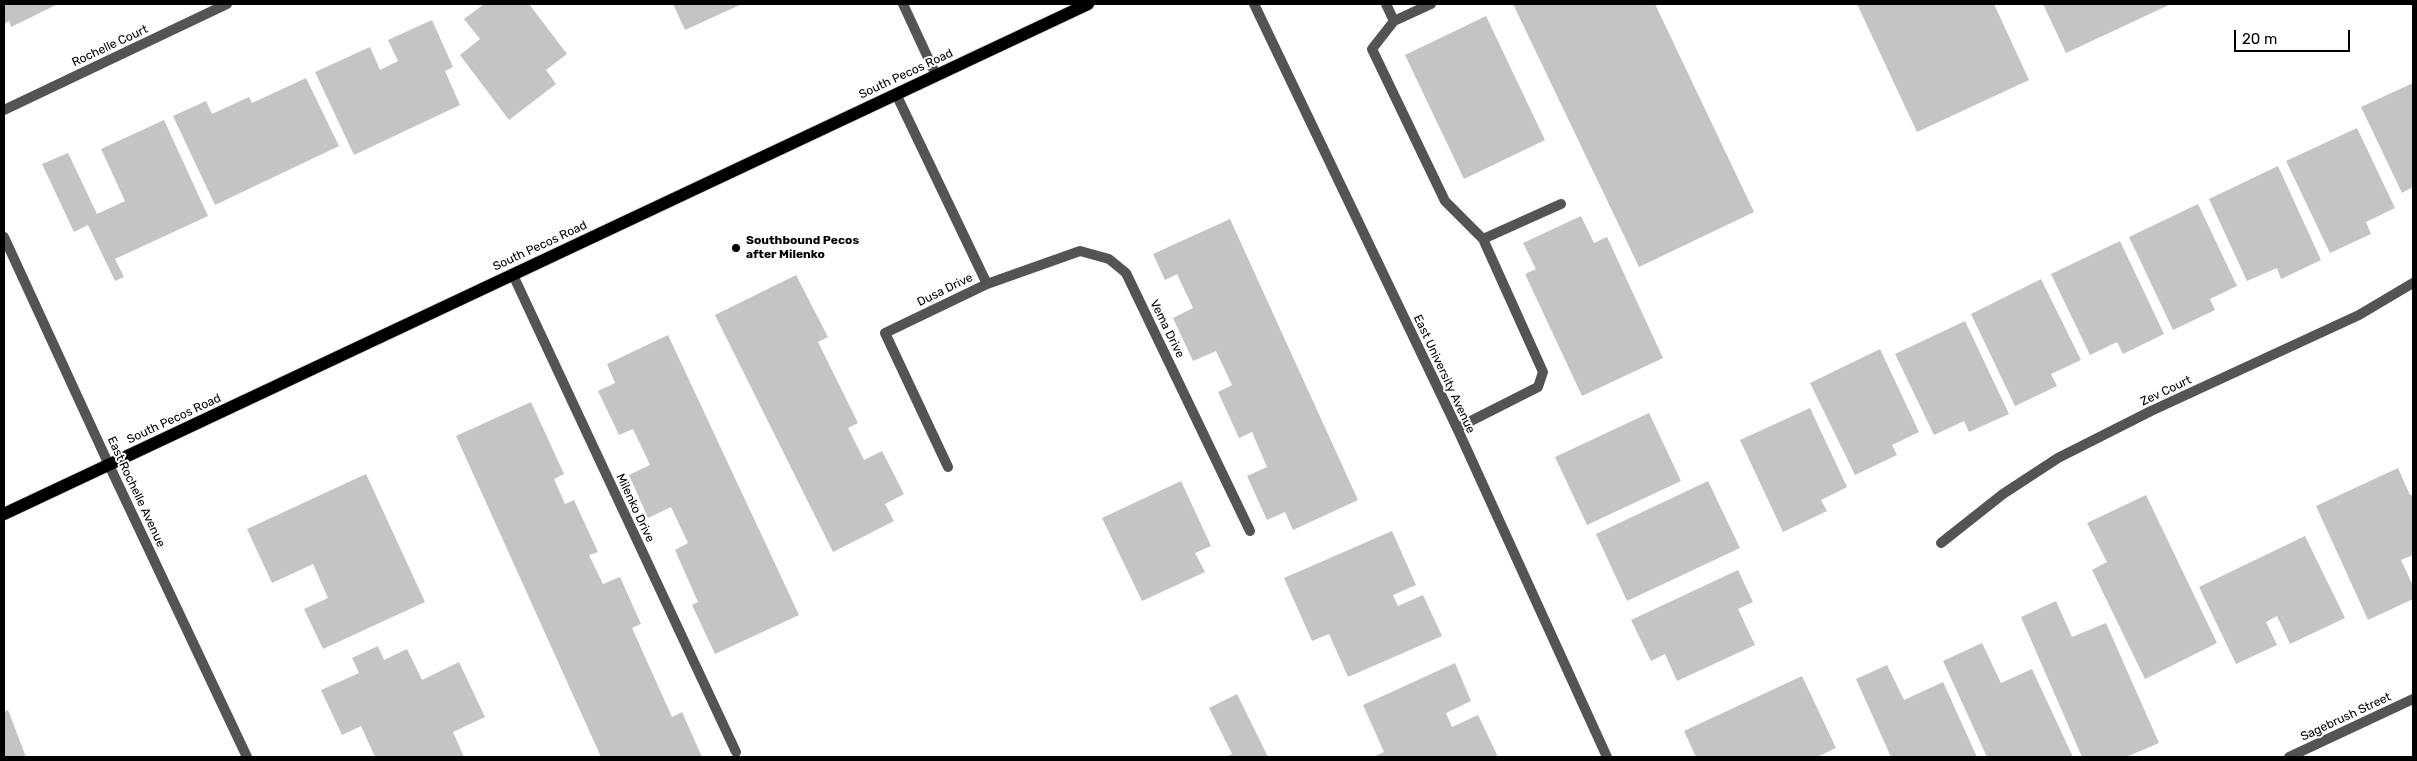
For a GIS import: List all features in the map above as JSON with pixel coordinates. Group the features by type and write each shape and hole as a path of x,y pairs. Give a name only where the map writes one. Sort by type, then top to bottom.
{"main road":[{"name":"South Pecos Road","path":"4,514 1088,4"}],"street":[{"name":"Rochelle Court","path":"4,110 227,4"},
{"path":"903,4 936,75"},
{"name":"East University Avenue","path":"1254,4 1457,428 1607,757"},
{"path":"1386,4 1394,21"},
{"path":"1431,4 1394,21 1372,49 1445,201 1483,239 1543,372 1538,387 1457,428"},
{"name":"Dusa Drive","path":"896,94 987,284 885,333 948,467"},
{"path":"1483,239 1561,204"},
{"name":"East Rochelle Avenue","path":"4,237 247,757"},
{"name":"Vema Drive","path":"987,284 1080,252 1110,258 1126,273 1250,531"},
{"name":"Milenko Drive","path":"512,275 736,752"},
{"name":"Zev Court","path":"1942,543 2003,494 2058,458 2143,415 2359,315 2413,283"},
{"name":"Sagebrush Street","path":"2289,757 2413,699"}],"building":[{"path":"4,4 58,4 11,27 9,21 4,24"},
{"path":"484,4 529,4 567,54 546,70 556,84 509,120 460,55 480,39 464,19"},
{"path":"673,4 742,4 685,30"},
{"path":"1513,4 1655,4 1754,212 1639,267"},
{"path":"1857,4 1994,4 2029,80 1917,132"},
{"path":"2043,4 2171,4 2066,53"},
{"path":"1486,16 1545,140 1464,179 1405,55"},
{"path":"432,20 453,67 445,71 460,105 354,155 315,72 370,47 380,70 398,61 388,40"},
{"path":"306,78 339,146 215,205 173,116 206,101 212,114 249,97 252,103"},
{"path":"2413,83 2413,187 2402,193 2361,107"},
{"path":"164,120 208,216 115,259 124,277 115,281 88,225 74,232 42,164 68,153 97,214 125,201 101,149"},
{"path":"2357,128 2395,208 2366,222 2371,234 2330,253 2286,161"},
{"path":"2278,166 2321,260 2281,279 2277,268 2247,281 2209,199"},
{"path":"2198,204 2237,286 2210,299 2215,310 2173,330 2129,237"},
{"path":"1581,216 1594,243 1607,237 1663,358 1582,396 1525,274 1536,269 1523,243"},
{"path":"1230,219 1358,500 1293,530 1285,512 1267,520 1247,476 1267,467 1252,432 1239,438 1218,392 1232,385 1216,351 1193,361 1173,318 1193,308 1177,274 1165,280 1153,254"},
{"path":"2120,241 2164,334 2123,354 2117,342 2090,355 2051,274"},
{"path":"796,275 828,337 818,342 858,423 848,428 864,460 882,451 904,494 885,504 894,521 833,552 715,315"},
{"path":"2041,279 2081,360 2051,374 2057,386 2015,406 1971,314"},
{"path":"1965,321 2009,414 1969,432 1964,421 1934,435 1895,354"},
{"path":"668,335 799,615 715,654 692,605 698,602 675,550 688,543 671,507 648,518 629,475 650,465 633,429 619,435 598,391 615,383 607,364"},
{"path":"1880,349 1919,432 1892,445 1897,455 1855,475 1810,383"},
{"path":"531,402 564,474 554,479 565,504 574,500 598,552 589,555 603,584 620,577 641,624 632,628 672,717 682,712 702,757 601,757 456,436"},
{"path":"1810,408 1847,487 1821,500 1827,511 1783,532 1740,440"},
{"path":"1649,413 1681,481 1587,525 1555,457"},
{"path":"2398,468 2410,495 2413,494 2413,555 2401,560 2413,586 2413,599 2368,620 2316,506"},
{"path":"366,474 425,602 323,649 304,609 328,598 313,564 272,583 247,529"},
{"path":"1181,481 1211,546 1195,553 1205,572 1142,601 1102,518"},
{"path":"1708,481 1740,548 1627,601 1596,534"},
{"path":"2146,495 2217,643 2145,679 2092,570 2107,562 2087,523"},
{"path":"1392,531 1416,585 1393,595 1398,606 1423,595 1442,636 1348,677 1329,634 1312,641 1284,578"},
{"path":"2305,536 2345,618 2290,644 2277,616 2266,622 2277,645 2236,664 2199,587"},
{"path":"1738,570 1753,602 1738,609 1755,645 1677,681 1665,654 1651,661 1631,620"},
{"path":"2056,601 2072,637 2106,623 2159,743 2126,757 2082,757 2021,617"},
{"path":"1982,643 2001,683 2032,669 2073,757 1987,757 1943,661"},
{"path":"378,646 384,660 407,649 422,680 459,662 485,717 453,732 464,757 375,757 361,726 342,735 321,690 359,673 352,658"},
{"path":"1455,663 1471,701 1446,713 1452,727 1478,715 1498,757 1373,757 1384,752 1363,705"},
{"path":"1887,665 1904,700 1943,682 1977,757 1891,757 1856,679"},
{"path":"1802,676 1836,748 1817,757 1696,757 1684,731"},
{"path":"1237,694 1268,757 1226,757 1232,754 1209,708"},
{"path":"8,710 26,757 4,757 4,712"}],"place":[{"name":"Southbound Pecos after Milenko","path":"736,248"}]}
